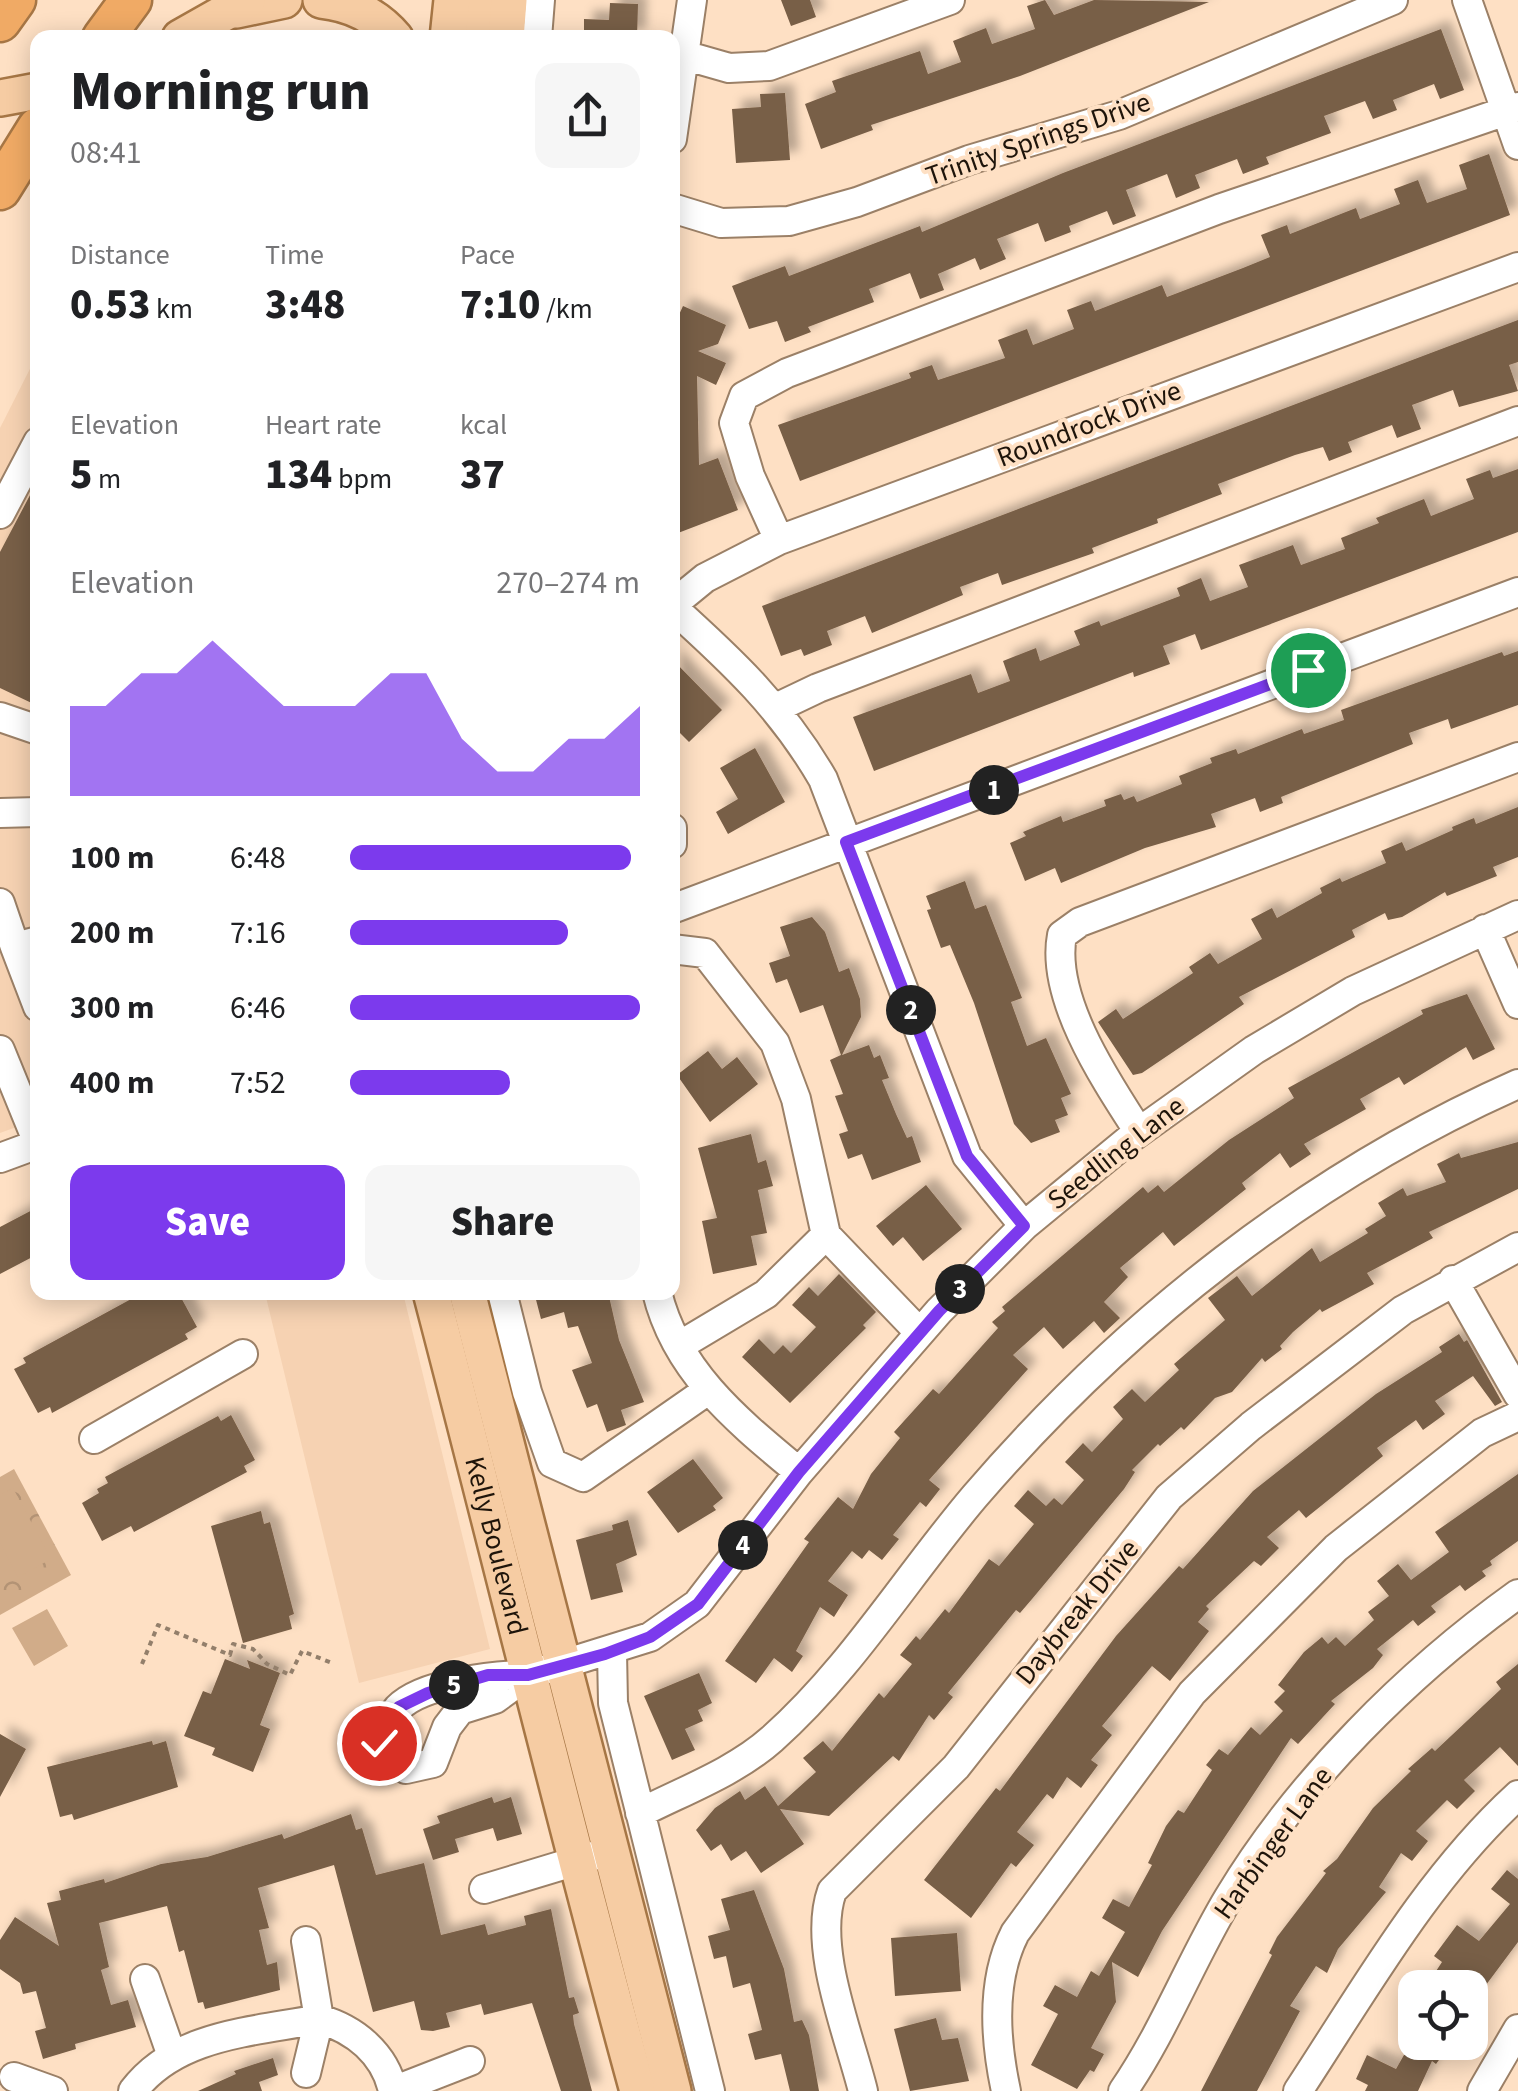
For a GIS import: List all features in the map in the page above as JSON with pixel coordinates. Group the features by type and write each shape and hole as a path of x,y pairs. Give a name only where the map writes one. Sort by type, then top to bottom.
{"highway":[{"path":"0,21 15,0"},
{"path":"109,30 131,0"},
{"path":"0,189 30,141"}],"main road":[{"path":"195,30 242,5 284,0"},
{"path":"321,0 343,2 388,30"},
{"path":"449,30 452,0"},
{"path":"482,0 483,30"},
{"path":"507,30 509,0"},
{"path":"0,98 30,92"},
{"name":"Kelly Boulevard","path":"433,1300 544,1670 609,1852 673,2091"},
{"name":"Kelly Boulevard","path":"469,1300 544,1670 574,1860 638,2091"}],"street":[{"path":"538,30 540,0"},
{"path":"680,95 692,0"},
{"path":"687,56 729,68 770,66 950,0"},
{"name":"Trinity Springs Drive","path":"680,210 721,223 789,221 858,202 969,160 1119,115 1393,0"},
{"path":"1467,0 1512,109 1518,145"},
{"path":"780,540 750,476 734,423 744,396 787,373 1219,210 1512,109"},
{"name":"Roundrock Drive","path":"680,599 706,578 780,540 1518,266"},
{"path":"776,708 818,688 1518,421"},
{"path":"0,514 30,457"},
{"path":"680,906 1518,592"},
{"path":"680,614 793,727 823,779 967,1156 1024,1226"},
{"path":"1139,1132 1097,1066 1064,984 1058,955 1062,935 1080,922 1518,757"},
{"path":"0,813 30,812"},
{"path":"0,902 26,944"},
{"name":"Seedling Lane","path":"544,1670 612,1652 650,1637 698,1604 799,1472 920,1332 1024,1226 1139,1132 1254,1050 1353,991 1518,915"},
{"path":"1486,929 1518,1004"},
{"path":"680,950 705,953 774,1044 796,1099 826,1236 920,1332"},
{"path":"0,1050 30,1124"},
{"path":"640,1813 769,1742 823,1689 975,1496 1084,1379 1214,1267 1434,1121 1518,1084"},
{"path":"0,1158 30,1147"},
{"path":"679,1346 766,1294 826,1236"},
{"name":"Daybreak Drive","path":"863,2091 827,1949 824,1914 832,1891 956,1767 1169,1497 1315,1376 1403,1310 1518,1247"},
{"path":"1453,1280 1518,1394"},
{"path":"504,1300 527,1392 552,1463 583,1477 708,1390"},
{"path":"660,1300 679,1346 708,1390 799,1472"},
{"path":"94,1440 244,1354"},
{"path":"1006,2091 996,2047 1002,1958 1015,1933 1192,1693 1336,1548 1482,1433 1518,1416"},
{"name":"Harbinger Lane","path":"1122,2091 1152,2048 1230,1896 1309,1784 1471,1628 1518,1594"},
{"path":"612,1652 612,1704 710,2091"},
{"path":"544,1670 495,1698 460,1710 447,1728 440,1753 424,1767 406,1769 379,1743 399,1707 428,1693 488,1675 544,1670"},
{"path":"1298,2091 1408,1924 1484,1826 1518,1795"},
{"path":"484,1888 609,1852"},
{"path":"306,1941 319,2020 306,2073"},
{"path":"145,1979 172,2056"},
{"path":"133,2091 150,2069 200,2042 319,2020 338,2024 376,2054 388,2069 393,2091 470,2062"},
{"path":"1482,2091 1518,2029"},
{"path":"14,2077 53,2091"}],"path":[{"path":"142,1664 158,1625 230,1656 233,1644 253,1649 267,1664 290,1675 302,1651 332,1663"}],"shaded area":[{"path":"30,369 30,1122 0,1133 0,428"},
{"path":"267,1300 405,1300 490,1649 359,1683"}],"green space":[{"path":"14,1469 71,1575 0,1615 0,1477"},
{"path":"13,1488 51,1559 18,1577 0,1543 0,1495"},
{"path":"47,1609 68,1646 34,1666 12,1628"}],"building":[{"path":"781,0 810,0 816,17 791,26"},
{"path":"1045,0 1054,15 1094,0 1209,2 1020,76 871,125 873,130 821,149 805,104 836,92 832,81 920,51 928,74 961,62 953,41 986,28 992,44 1035,29 1027,6"},
{"path":"610,3 638,4 637,30 584,30 584,19 609,20"},
{"path":"1441,29 1464,90 1440,99 1434,84 1393,100 1397,110 1373,119 1365,101 1324,116 1331,133 1266,157 1269,164 1243,174 1237,159 1195,175 1200,188 1176,198 1167,174 1126,190 1136,216 1113,225 1107,211 1069,226 1071,232 1045,242 1038,223 997,239 1006,259 980,270 975,258 938,274 944,290 920,299 910,273 869,289 874,302 808,327 811,332 785,342 777,321 749,329 732,286 785,266 789,276 920,226 922,232 1063,173"},
{"path":"785,93 790,160 736,163 732,109 761,107 760,94"},
{"path":"1489,154 1510,215 800,481 778,425 911,378 909,373 932,365 938,380 1005,358 998,340 1027,329 1033,345 1074,329 1067,310 1091,301 1095,311 1162,285 1167,297 1243,268 1270,257 1261,235 1287,225 1290,234 1356,208 1360,219 1400,204 1394,189 1418,180 1427,203 1467,189 1459,165"},
{"path":"683,306 726,325 718,344 698,351 726,363 716,385 697,376 699,465 718,458 738,510 680,532"},
{"path":"1518,320 1518,362 1509,365 1518,391 1459,407 1453,390 1412,405 1421,429 1397,438 1392,425 1348,442 1352,452 1329,461 1323,447 1295,455 1218,484 1222,494 1092,548 1094,553 1002,585 998,573 960,587 963,595 872,633 865,616 827,631 832,645 804,656 801,649 781,656 762,606"},
{"path":"1518,469 1518,532 1201,650 1195,634 1163,646 1170,664 1134,677 1133,672 874,771 853,717 971,674 978,693 1010,681 1003,661 1036,648 1040,661 1080,645 1074,631 1099,621 1101,626 1180,596 1177,588 1201,578 1210,601 1248,587 1239,565 1293,545 1301,565 1345,549 1341,538 1379,523 1376,518 1424,499 1431,516 1474,499 1466,479 1490,470 1493,478"},
{"path":"30,495 30,702 0,688 0,552"},
{"path":"1518,651 1518,705 1451,729 1448,719 1409,733 1413,744 1281,797 1283,803 1260,812 1255,798 1211,814 1216,827 1145,848 1061,883 1055,868 1025,881 1010,843 1026,836 1023,832 1061,816 1063,822 1106,806 1104,800 1121,794 1124,800 1134,796 1137,802 1182,784 1179,776 1212,763 1210,758 1236,749 1238,754 1302,729 1304,734 1344,720 1341,710 1502,652 1504,656"},
{"path":"680,667 722,710 689,742 680,733"},
{"path":"755,748 785,802 728,834 716,812 738,799 720,768"},
{"path":"1518,807 1518,857 1493,867 1497,876 1447,896 1445,892 1402,917 1388,920 1385,913 1352,930 1355,937 1239,997 1244,1004 1142,1073 1133,1075 1098,1022 1116,1009 1123,1019 1193,973 1189,967 1210,953 1218,964 1262,939 1251,919 1272,908 1277,918 1322,893 1320,888 1386,863 1381,851 1402,842 1406,851 1474,818 1476,824"},
{"path":"965,881 975,909 986,905 1022,998 1011,1002 1027,1046 1046,1038 1071,1094 1061,1098 1068,1115 1055,1120 1060,1132 1031,1143 1014,1124 974,1003 950,945 941,948 927,910 931,909 926,896"},
{"path":"812,917 825,932 839,972 849,968 860,999 861,1017 842,1055 869,1045 874,1058 880,1055 889,1078 882,1080 907,1138 912,1136 921,1162 872,1180 862,1154 848,1159 839,1134 848,1131 835,1096 843,1094 830,1060 841,1055 823,1005 800,1013 787,979 776,983 769,963 790,956 780,927"},
{"path":"1467,994 1495,1049 1473,1060 1466,1047 1404,1085 1399,1077 1360,1099 1366,1109 1304,1144 1311,1154 1290,1168 1280,1153 1242,1183 1246,1189 1174,1246 1163,1232 1120,1268 1128,1277 1104,1302 1120,1318 1104,1333 1094,1321 1063,1349 1044,1327 1013,1355 1028,1369 929,1480 940,1489 926,1507 920,1502 893,1535 899,1539 882,1560 869,1550 862,1559 852,1551 828,1581 848,1595 834,1617 820,1607 796,1651 803,1656 792,1672 774,1658 756,1683 725,1661 809,1542 804,1539 838,1497 853,1509 871,1474 900,1438 894,1432 933,1389 939,1394 998,1328 992,1322 1005,1311 1002,1307 1143,1187 1148,1193 1158,1185 1164,1192 1229,1140 1294,1098 1288,1088 1423,1014 1421,1010"},
{"path":"708,1051 722,1069 737,1057 758,1084 710,1122 680,1079 680,1073"},
{"path":"751,1134 758,1163 766,1160 773,1186 758,1190 767,1233 751,1236 757,1265 713,1274 702,1221 717,1218 698,1148"},
{"path":"1518,1142 1518,1189 1429,1232 1433,1238 1367,1273 1374,1284 1322,1312 1320,1309 1293,1332 1280,1346 1282,1349 1265,1362 1262,1358 1232,1392 1215,1398 1184,1430 1181,1427 1158,1444 1132,1470 1135,1472 1124,1489 1020,1613 1016,1610 948,1693 953,1697 934,1720 929,1715 899,1761 893,1756 829,1816 780,1809 804,1844 761,1873 746,1851 731,1861 721,1844 711,1851 696,1830 715,1808 740,1791 745,1800 765,1786 778,1806 816,1772 803,1758 823,1741 832,1751 879,1693 884,1698 912,1664 900,1655 916,1636 920,1640 945,1609 949,1613 989,1559 999,1566 1034,1524 1014,1506 1028,1490 1046,1506 1054,1498 1062,1505 1084,1480 1065,1462 1083,1443 1092,1452 1123,1419 1113,1407 1132,1389 1145,1402 1179,1370 1174,1364 1225,1320 1208,1298 1237,1276 1252,1296 1312,1248 1320,1262 1368,1233 1365,1229 1386,1216 1378,1203 1403,1188 1407,1196 1446,1182 1437,1164 1459,1153 1461,1158"},
{"path":"926,1185 962,1229 923,1261 903,1237 893,1246 876,1226"},
{"path":"30,1211 30,1258 0,1274 0,1227"},
{"path":"839,1274 876,1312 863,1325 866,1328 790,1403 742,1357 759,1339 774,1354 783,1345 791,1353 816,1327 792,1305 809,1287 818,1296"},
{"path":"129,1300 182,1300 197,1327 185,1334 188,1339 52,1413 50,1407 38,1413 14,1369 26,1363 23,1358"},
{"path":"536,1300 610,1300 619,1340 644,1402 621,1410 626,1425 607,1432 597,1404 587,1408 572,1370 592,1363 578,1326 568,1328 564,1312 541,1319"},
{"path":"1459,1334 1464,1342 1467,1340 1502,1402 1495,1406 1473,1376 1435,1401 1445,1414 1423,1430 1416,1420 1377,1448 1383,1456 1306,1518 1299,1510 1267,1537 1279,1548 1261,1566 1254,1561 1206,1606 1209,1609 1198,1622 1209,1631 1170,1681 1152,1666 1102,1726 1112,1735 1091,1760 1098,1765 1081,1788 1067,1777 1053,1799 1047,1794 1017,1832 1034,1845 1016,1867 1011,1863 971,1918 924,1880 996,1788 1000,1791 1116,1636 1179,1566 1183,1569 1253,1491 1376,1394 1442,1352 1439,1347"},
{"path":"231,1415 255,1460 244,1466 247,1472 134,1532 131,1526 102,1541 82,1503 108,1483 105,1477 218,1416 221,1421"},
{"path":"693,1459 723,1498 713,1506 716,1510 678,1533 647,1492"},
{"path":"1518,1474 1518,1541 1490,1561 1492,1565 1482,1571 1486,1576 1465,1591 1460,1585 1431,1606 1436,1612 1418,1626 1413,1620 1377,1649 1383,1655 1373,1668 1331,1701 1335,1704 1298,1744 1291,1738 1162,1931 1138,1977 1112,1962 1116,2002 1091,2048 1104,2054 1094,2072 1090,2070 1077,2089 1031,2065 1058,2014 1043,2006 1055,1985 1077,1997 1091,1971 1099,1976 1125,1932 1102,1918 1113,1899 1129,1907 1152,1865 1148,1863 1166,1826 1178,1810 1184,1813 1212,1770 1206,1765 1219,1749 1228,1755 1251,1727 1260,1735 1283,1711 1274,1702 1285,1691 1278,1685 1304,1652 1322,1637 1328,1644 1336,1637 1345,1646 1374,1620 1368,1612 1389,1596 1377,1581 1398,1564 1411,1580 1449,1552 1435,1532"},
{"path":"261,1511 264,1524 270,1522 294,1614 289,1616 292,1629 243,1643 211,1526"},
{"path":"628,1520 637,1555 616,1564 623,1592 591,1600 576,1540 613,1530 612,1525"},
{"path":"225,1659 250,1669 247,1660 280,1673 260,1725 270,1729 253,1772 212,1755 215,1748 184,1736 203,1691 211,1694"},
{"path":"1518,1664 1518,1766 1500,1747 1464,1780 1475,1791 1457,1809 1447,1800 1416,1831 1428,1841 1412,1861 1401,1853 1379,1887 1386,1892 1338,1949 1327,1973 1316,1966 1290,2006 1300,2011 1257,2091 1201,2091 1272,1955 1269,1953 1277,1937 1326,1873 1323,1871 1337,1859 1373,1808 1411,1771 1408,1769 1432,1748 1435,1751 1501,1689 1496,1682"},
{"path":"699,1673 712,1703 698,1710 703,1721 685,1729 695,1750 672,1760 644,1696"},
{"path":"0,1734 26,1749 0,1797"},
{"path":"152,1741 153,1745 166,1741 178,1787 74,1820 72,1814 60,1817 47,1767"},
{"path":"492,1797 494,1803 511,1797 522,1834 497,1841 493,1828 455,1839 459,1852 433,1860 423,1829 440,1823 437,1816"},
{"path":"351,1814 356,1830 362,1828 376,1875 424,1863 441,1935 485,1924 488,1935 526,1925 524,1916 551,1909 569,1998 574,1997 579,2013 573,2015 574,2024 592,2091 561,2091 532,2003 484,2015 481,2004 446,2013 450,2027 433,2031 421,2030 414,2001 373,2012 334,1865 258,1888 269,1928 259,1930 267,1965 277,1962 280,1990 205,2009 203,2002 198,2003 184,1950 179,1952 167,1906 99,1923 109,1967 101,1970 111,2005 128,2000 136,2027 75,2044 76,2049 43,2059 35,2031 46,2028 36,1991 23,1994 20,1983 0,1969 0,1940 15,1917 59,1946 47,1903 61,1900 59,1891 104,1879 105,1883 161,1864 207,1857 282,1834 284,1839"},
{"path":"1507,1870 1518,1879 1518,1942 1488,1982 1488,1970 1437,1970 1442,1962 1434,1956 1457,1925 1479,1941 1510,1904 1491,1889"},
{"path":"754,1890 784,1969 794,2022 802,2020 809,2035 819,2091 790,2091 781,2054 755,2060 748,2034 762,2030 750,1983 733,1988 726,1956 714,1959 708,1936 730,1930 721,1899"},
{"path":"957,1933 961,1991 895,1996 891,1938"},
{"path":"936,2018 942,2040 958,2038 969,2081 910,2091 894,2029"},
{"path":"1367,2055 1396,2069 1401,2060 1439,2060 1436,2064 1432,2061 1418,2091 1365,2091 1368,2085 1356,2079"},
{"path":"273,2058 278,2075 259,2082 262,2091 198,2091 236,2074 234,2071"}],"route":[{"path":"379,1743 399,1707 428,1693 488,1675 528,1675 605,1654 650,1637 698,1604 799,1472 939,1311 1024,1226 967,1156 846,842 916,820 1308,670"}]}
